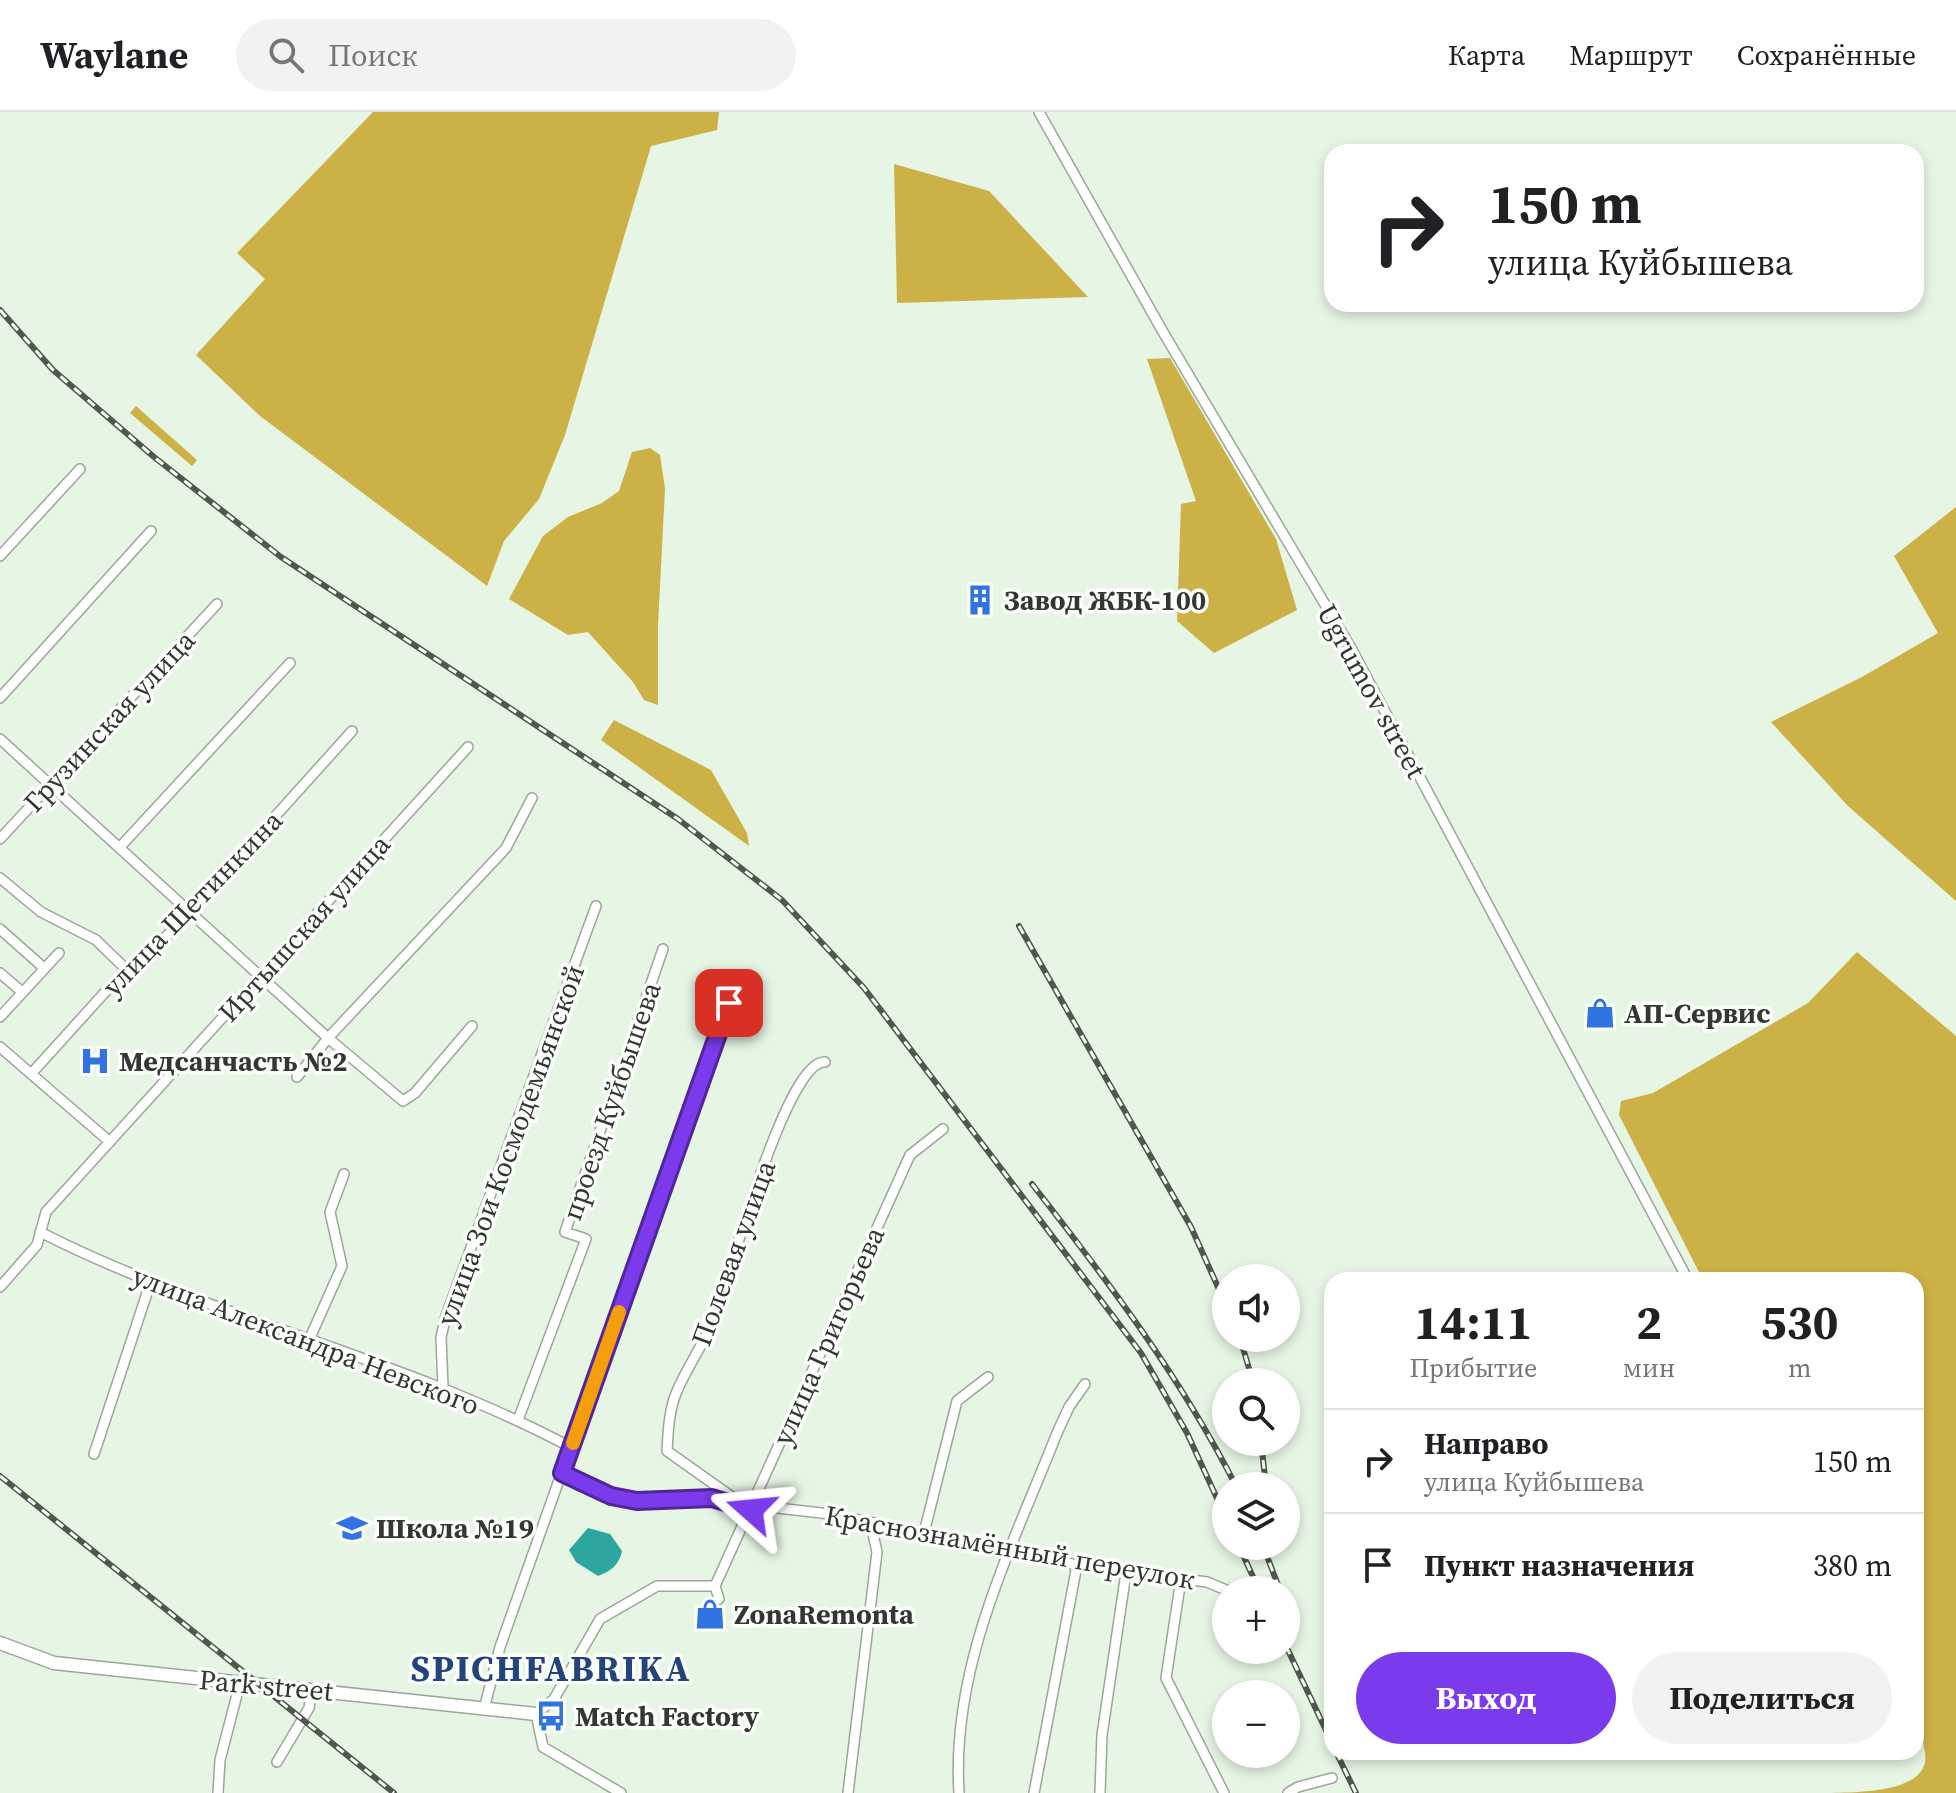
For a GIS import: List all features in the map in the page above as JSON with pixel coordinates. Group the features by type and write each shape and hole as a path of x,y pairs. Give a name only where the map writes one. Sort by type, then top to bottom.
{"street":[{"name":"Ugrumov street","path":"1039,112 1163,332 1351,648 1684,1272"},
{"path":"0,556 80,469"},
{"path":"0,698 151,531"},
{"name":"Грузинская улица","path":"0,839 217,604"},
{"path":"120,847 290,663"},
{"name":"улица Щетинкина","path":"31,1074 107,990 131,974 190,911 352,731"},
{"path":"0,739 328,1038 403,1101 415,1093 472,1026"},
{"name":"Иртышская улица","path":"0,1287 37,1245 46,1212 464,750"},
{"path":"297,1077 328,1038 506,848 532,798"},
{"path":"0,878 41,912 96,940 131,974"},
{"name":"улица Зои Космодемьянской","path":"443,1387 441,1337 446,1316 596,906"},
{"path":"0,929 44,968"},
{"name":"проезд Куйбышева","path":"518,1420 586,1239 565,1232 663,949"},
{"path":"0,1017 59,953"},
{"path":"0,973 21,991"},
{"path":"484,1709 500,1647 724,1013 735,994"},
{"path":"0,1047 110,1142"},
{"name":"Полевая улица","path":"751,1510 667,1451 669,1430 676,1394 715,1316 743,1218 796,1088 814,1065 825,1062"},
{"name":"улица Григорьева","path":"715,1586 910,1155 943,1129"},
{"path":"309,1340 342,1266 330,1212 344,1174"},
{"name":"улица Александра Невского","path":"40,1232 150,1284 443,1387 572,1448"},
{"path":"94,1454 150,1284"},
{"path":"924,1533 957,1401 988,1377"},
{"path":"959,1793 958,1737 965,1685 983,1619 1057,1433 1069,1407 1085,1384"},
{"name":"Краснознамённый переулок","path":"562,1473 611,1496 637,1501 712,1498 751,1510 769,1507 830,1514 871,1525 1077,1565 1212,1584"},
{"path":"848,1793 877,1552 871,1525"},
{"path":"1034,1793 1077,1565"},
{"path":"1100,1793 1102,1735 1126,1573"},
{"path":"1181,1579 1166,1678 1224,1793"},
{"path":"621,1793 543,1747 536,1714 548,1708 600,1619 657,1586 715,1586 719,1599"},
{"name":"Park street","path":"0,1643 54,1663 536,1714"},
{"path":"218,1793 220,1760 240,1683"},
{"path":"277,1762 309,1708 312,1689"},
{"path":"1288,1793 1298,1787 1332,1778"}],"shaded area":[{"path":"373,112 719,112 717,130 651,146 565,435 539,499 504,541 487,586 260,416 196,355 265,279 237,253"},
{"path":"894,164 989,191 1088,297 897,303"},
{"path":"1170,358 1276,539 1297,610 1214,653 1177,621 1181,504 1196,501 1147,359"},
{"path":"136,406 197,460 192,466 130,413"},
{"path":"650,448 660,455 665,489 658,625 658,705 644,700 633,682 588,632 568,635 509,599 543,536 568,517 602,503 619,491 632,452"},
{"path":"1956,507 1956,901 1848,806 1771,722 1862,677 1938,633 1894,556"},
{"path":"614,720 711,770 747,833 749,846 601,740"},
{"path":"1857,952 1956,1036 1956,1793 1832,1793 1890,1788 1917,1776 1924,1766 1924,1272 1699,1272 1619,1115 1621,1101 1653,1093 1808,1003"}],"water":[{"path":"588,1528 610,1534 622,1551 614,1567 598,1576 576,1562 569,1550"}],"railway":[{"path":"0,310 53,370 154,457 281,557 678,819 782,900 864,988 1141,1353 1187,1433 1212,1487"},
{"path":"1019,926 1191,1227 1212,1274"},
{"path":"1032,1184 1167,1367 1228,1472"},
{"path":"1244,1352 1249,1368"},
{"path":"1263,1456 1264,1472"},
{"path":"0,1476 394,1793"},
{"path":"1245,1560 1253,1576"},
{"path":"1268,1560 1275,1576"},
{"path":"1295,1664 1324,1726"},
{"path":"1340,1760 1356,1793"}],"slow traffic":[{"path":"573,1443 619,1312"}],"place":[{"name":"Завод ЖБК-100","path":"980,600"},
{"name":"АП-Сервис","path":"1600,1013"},
{"name":"Медсанчасть №2","path":"95,1061"},
{"name":"Школа №19","path":"352,1528"},
{"name":"ZonaRemonta","path":"710,1614"},
{"name":"Match Factory","path":"551,1716"}],"district":[{"name":"SPICHFABRIKA","path":"551,1668"}],"route":[{"path":"729,1003 562,1473 611,1496 637,1501 712,1498 751,1510"}]}
